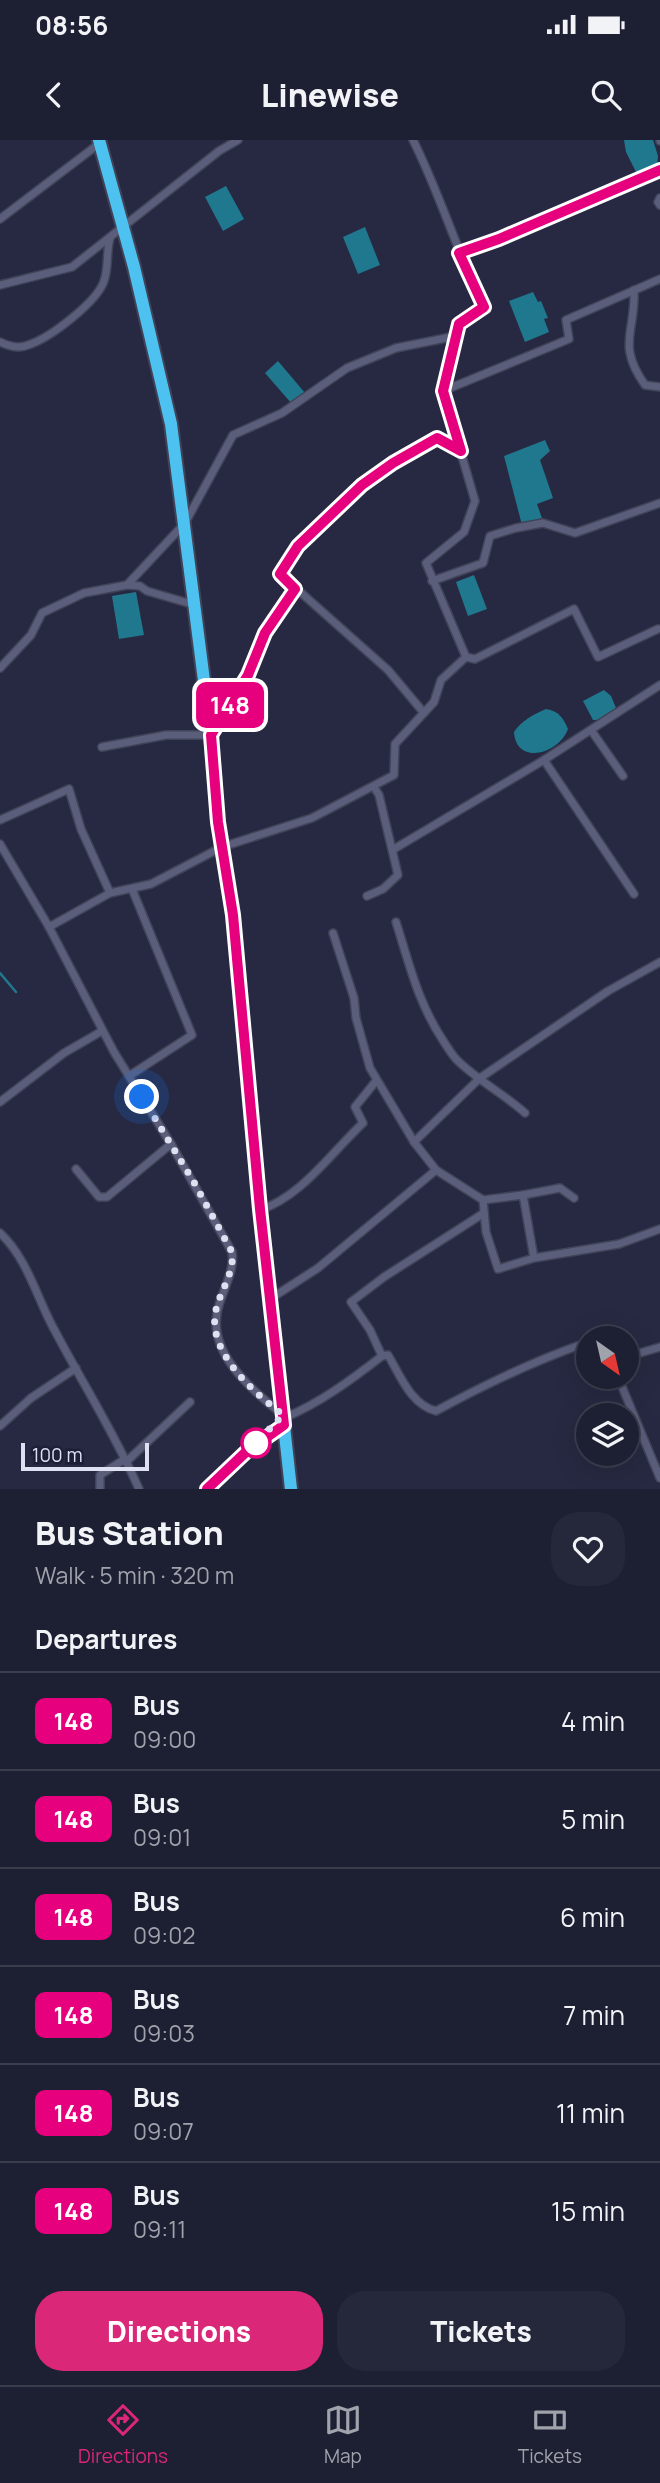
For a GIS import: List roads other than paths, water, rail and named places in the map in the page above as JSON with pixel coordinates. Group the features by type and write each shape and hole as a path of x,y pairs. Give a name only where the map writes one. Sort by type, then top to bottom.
{"highway":[{"path":"99,141 171,424 211,735 222,847 233,915 269,1299 291,1489"}],"street":[{"path":"0,285 72,267 238,140"},
{"path":"413,140 432,179 459,253 484,307 459,324 443,391 475,501 464,532 426,564 466,657"},
{"path":"0,219 99,141"},
{"path":"459,253 499,239 660,170"},
{"path":"660,198 660,205"},
{"path":"0,342 13,348 32,344 88,307 104,283 106,250 110,237"},
{"path":"443,391 569,339 566,320 660,279"},
{"path":"634,290 635,305 627,341 631,359 645,385 660,387"},
{"path":"127,585 185,523 233,435 282,412 347,368 396,348 456,336"},
{"path":"424,713 388,670 280,574 298,546 362,485 393,463 437,438 461,451"},
{"path":"432,581 483,563 490,536 544,523 575,533 660,503"},
{"path":"0,668 31,635 42,613 84,593 127,585 140,586 146,591 195,605"},
{"path":"102,747 166,735 211,735 248,675 265,633 295,589"},
{"path":"466,657 475,659 574,609 598,657 659,630"},
{"path":"49,927 110,893 151,884 222,847 312,818 394,775 395,744 434,702 441,680 466,657"},
{"path":"394,849 544,760 660,685"},
{"path":"591,730 622,776"},
{"path":"544,760 634,894"},
{"path":"367,895 383,889 398,875 394,849 379,795 374,787"},
{"path":"0,820 69,789 81,829 110,893"},
{"path":"0,844 49,927 102,1031 172,1144 232,1252 234,1263 215,1316 221,1350 253,1391 284,1419"},
{"path":"129,1076 192,1035 132,889"},
{"path":"396,922 412,980 425,1013 456,1059 525,1113"},
{"path":"333,933 354,998 356,1018 370,1068 414,1142 436,1170 483,1200 560,1188 574,1198"},
{"path":"414,1142 480,1078 608,991 660,962"},
{"path":"0,1102 64,1053 102,1031"},
{"path":"260,1209 278,1204 303,1184 363,1123 355,1107 376,1081"},
{"path":"76,1169 99,1197 107,1197 172,1144"},
{"path":"269,1299 318,1268 436,1170"},
{"path":"523,1195 534,1258"},
{"path":"483,1200 486,1232 498,1269 534,1258 619,1244 660,1229"},
{"path":"382,1356 370,1330 352,1303 384,1278 484,1213"},
{"path":"0,1233 24,1264 54,1330 139,1489"},
{"path":"207,1489 284,1419 347,1384 382,1356 388,1354 414,1398 425,1409 436,1411 500,1376 576,1347"},
{"path":"639,1354 660,1348"},
{"path":"0,1426 31,1398 76,1368"},
{"path":"623,1390 660,1478"},
{"path":"100,1489 100,1475 125,1460 190,1402"}],"water":[{"path":"624,140 653,140 658,156 657,166 636,172 626,152"},
{"path":"226,186 244,219 223,231 205,197"},
{"path":"365,227 380,265 358,274 343,237"},
{"path":"533,292 538,302 541,301 548,318 544,319 549,332 525,342 509,301"},
{"path":"278,361 305,393 292,404 265,373"},
{"path":"545,440 550,451 540,460 553,498 537,504 542,518 522,525 504,456"},
{"path":"474,575 487,609 468,616 456,582"},
{"path":"136,592 144,635 119,639 112,596"},
{"path":"604,690 611,696 616,708 606,717 593,720 583,701"},
{"path":"546,709 557,713 568,729 556,745 538,753 530,753 517,743 514,732 528,718"}],"waterway":[{"path":"0,973 16,992"}]}
